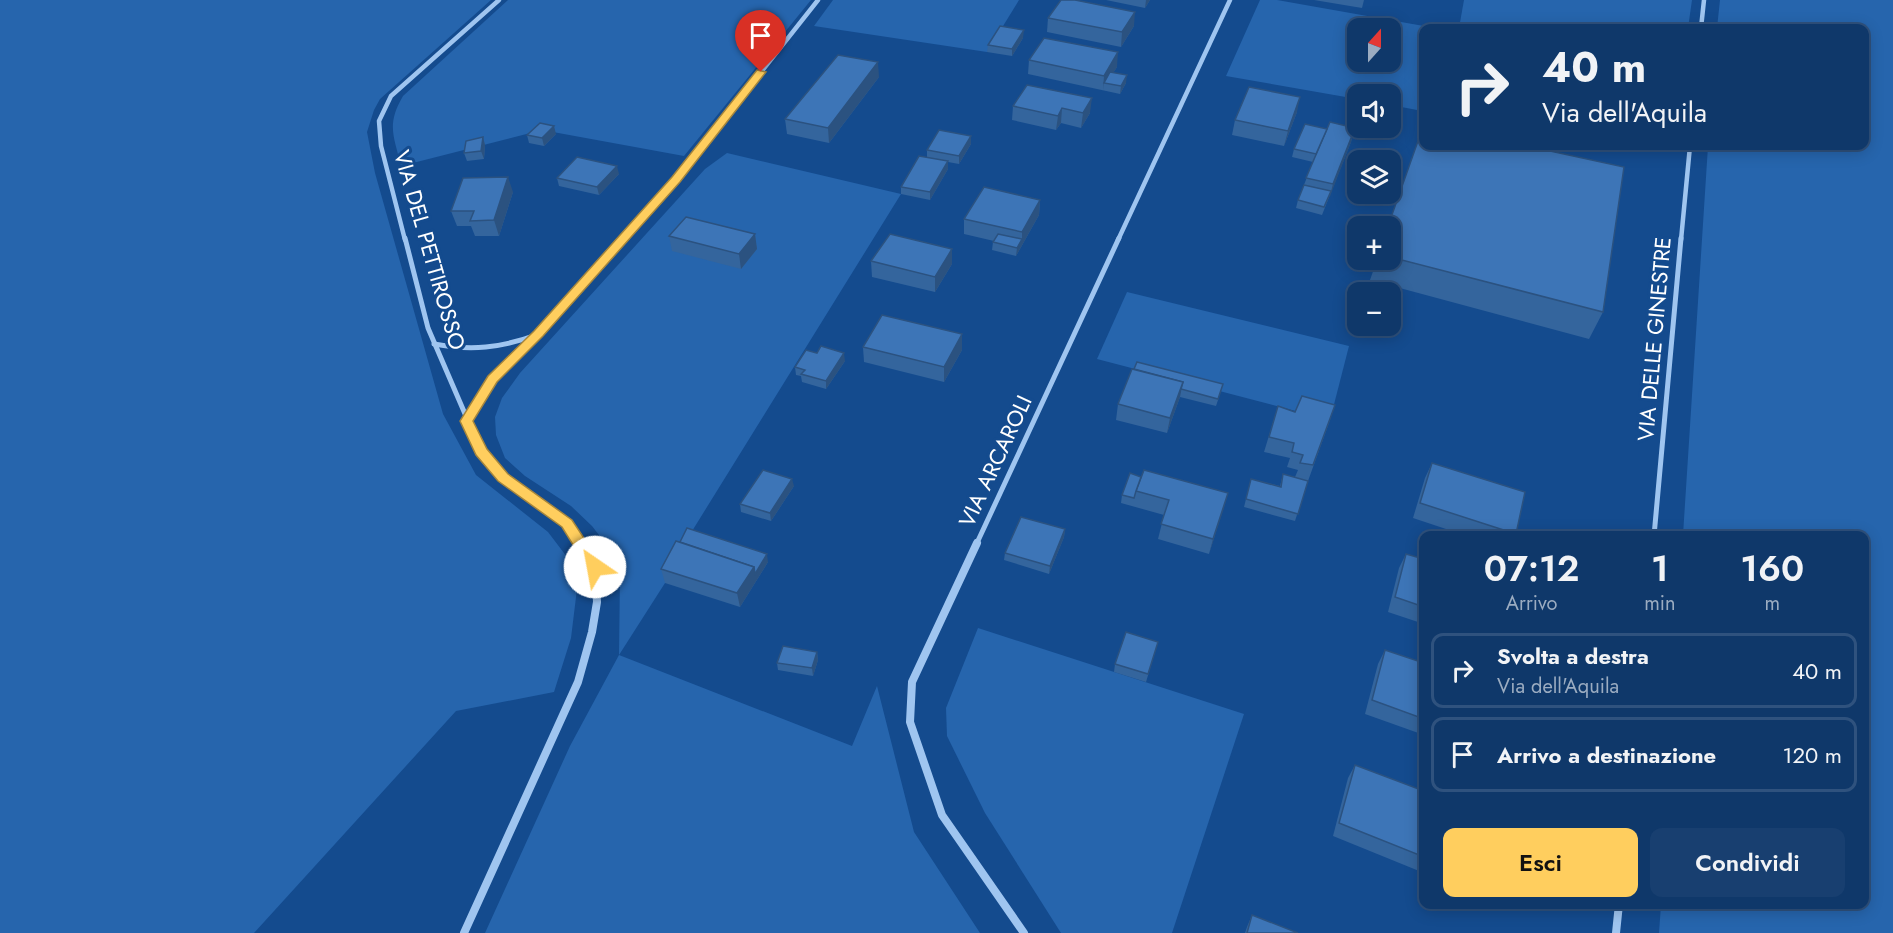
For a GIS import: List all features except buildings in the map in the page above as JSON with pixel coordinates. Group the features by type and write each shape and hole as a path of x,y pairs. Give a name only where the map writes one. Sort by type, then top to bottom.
{"street":[{"name":"VIA DEL PETTIROSSO","path":"464,933 578,682 592,632 597,602 595,567 567,524 503,477 481,452 434,344 381,146 379,121 391,96 499,0"},
{"path":"467,421 492,379 538,333 676,180 818,0"},
{"name":"VIA ARCAROLI","path":"1024,933 942,814 910,722 912,682 1230,0"},
{"path":"1701,24 1704,0"},
{"name":"VIA DELLE GINESTRE","path":"1654,531 1690,150"},
{"path":"434,344 458,350 485,350 513,344 538,333"},
{"path":"1616,933 1618,909"}],"shaded area":[{"path":"0,0 491,0 380,99 367,132 375,173 443,414 476,475 548,532 567,557 577,589 571,638 554,692 456,711 254,933 0,933"},
{"path":"508,0 811,0 684,156 542,130 401,166 393,123 403,96"},
{"path":"833,0 1019,0 987,52 814,26"},
{"path":"1260,0 1277,0 1379,18 1347,18 1347,72 1401,72 1401,22 1419,25 1419,105 1417,110 1401,107 1401,84 1347,84 1347,97 1226,76"},
{"path":"1464,0 1692,0 1689,24 1460,24"},
{"path":"1720,0 1893,0 1893,933 1659,933 1661,909 1869,909 1869,531 1683,531 1708,150 1869,150 1869,24 1717,24"},
{"path":"727,153 901,194 689,536 665,583 619,655 620,575 612,552 592,526 571,506 525,476 505,458 496,435 495,417 502,398 520,373 705,169"},
{"path":"1127,292 1349,346 1330,420 1097,359"},
{"path":"978,628 1244,714 1172,933 1061,933 985,813 947,736 946,708"},
{"path":"619,655 852,746 877,686 914,832 980,933 485,933 570,746"}],"route":[{"path":"595,567 567,524 503,477 481,452 467,421 492,379 538,333 676,180 761,72"}]}
